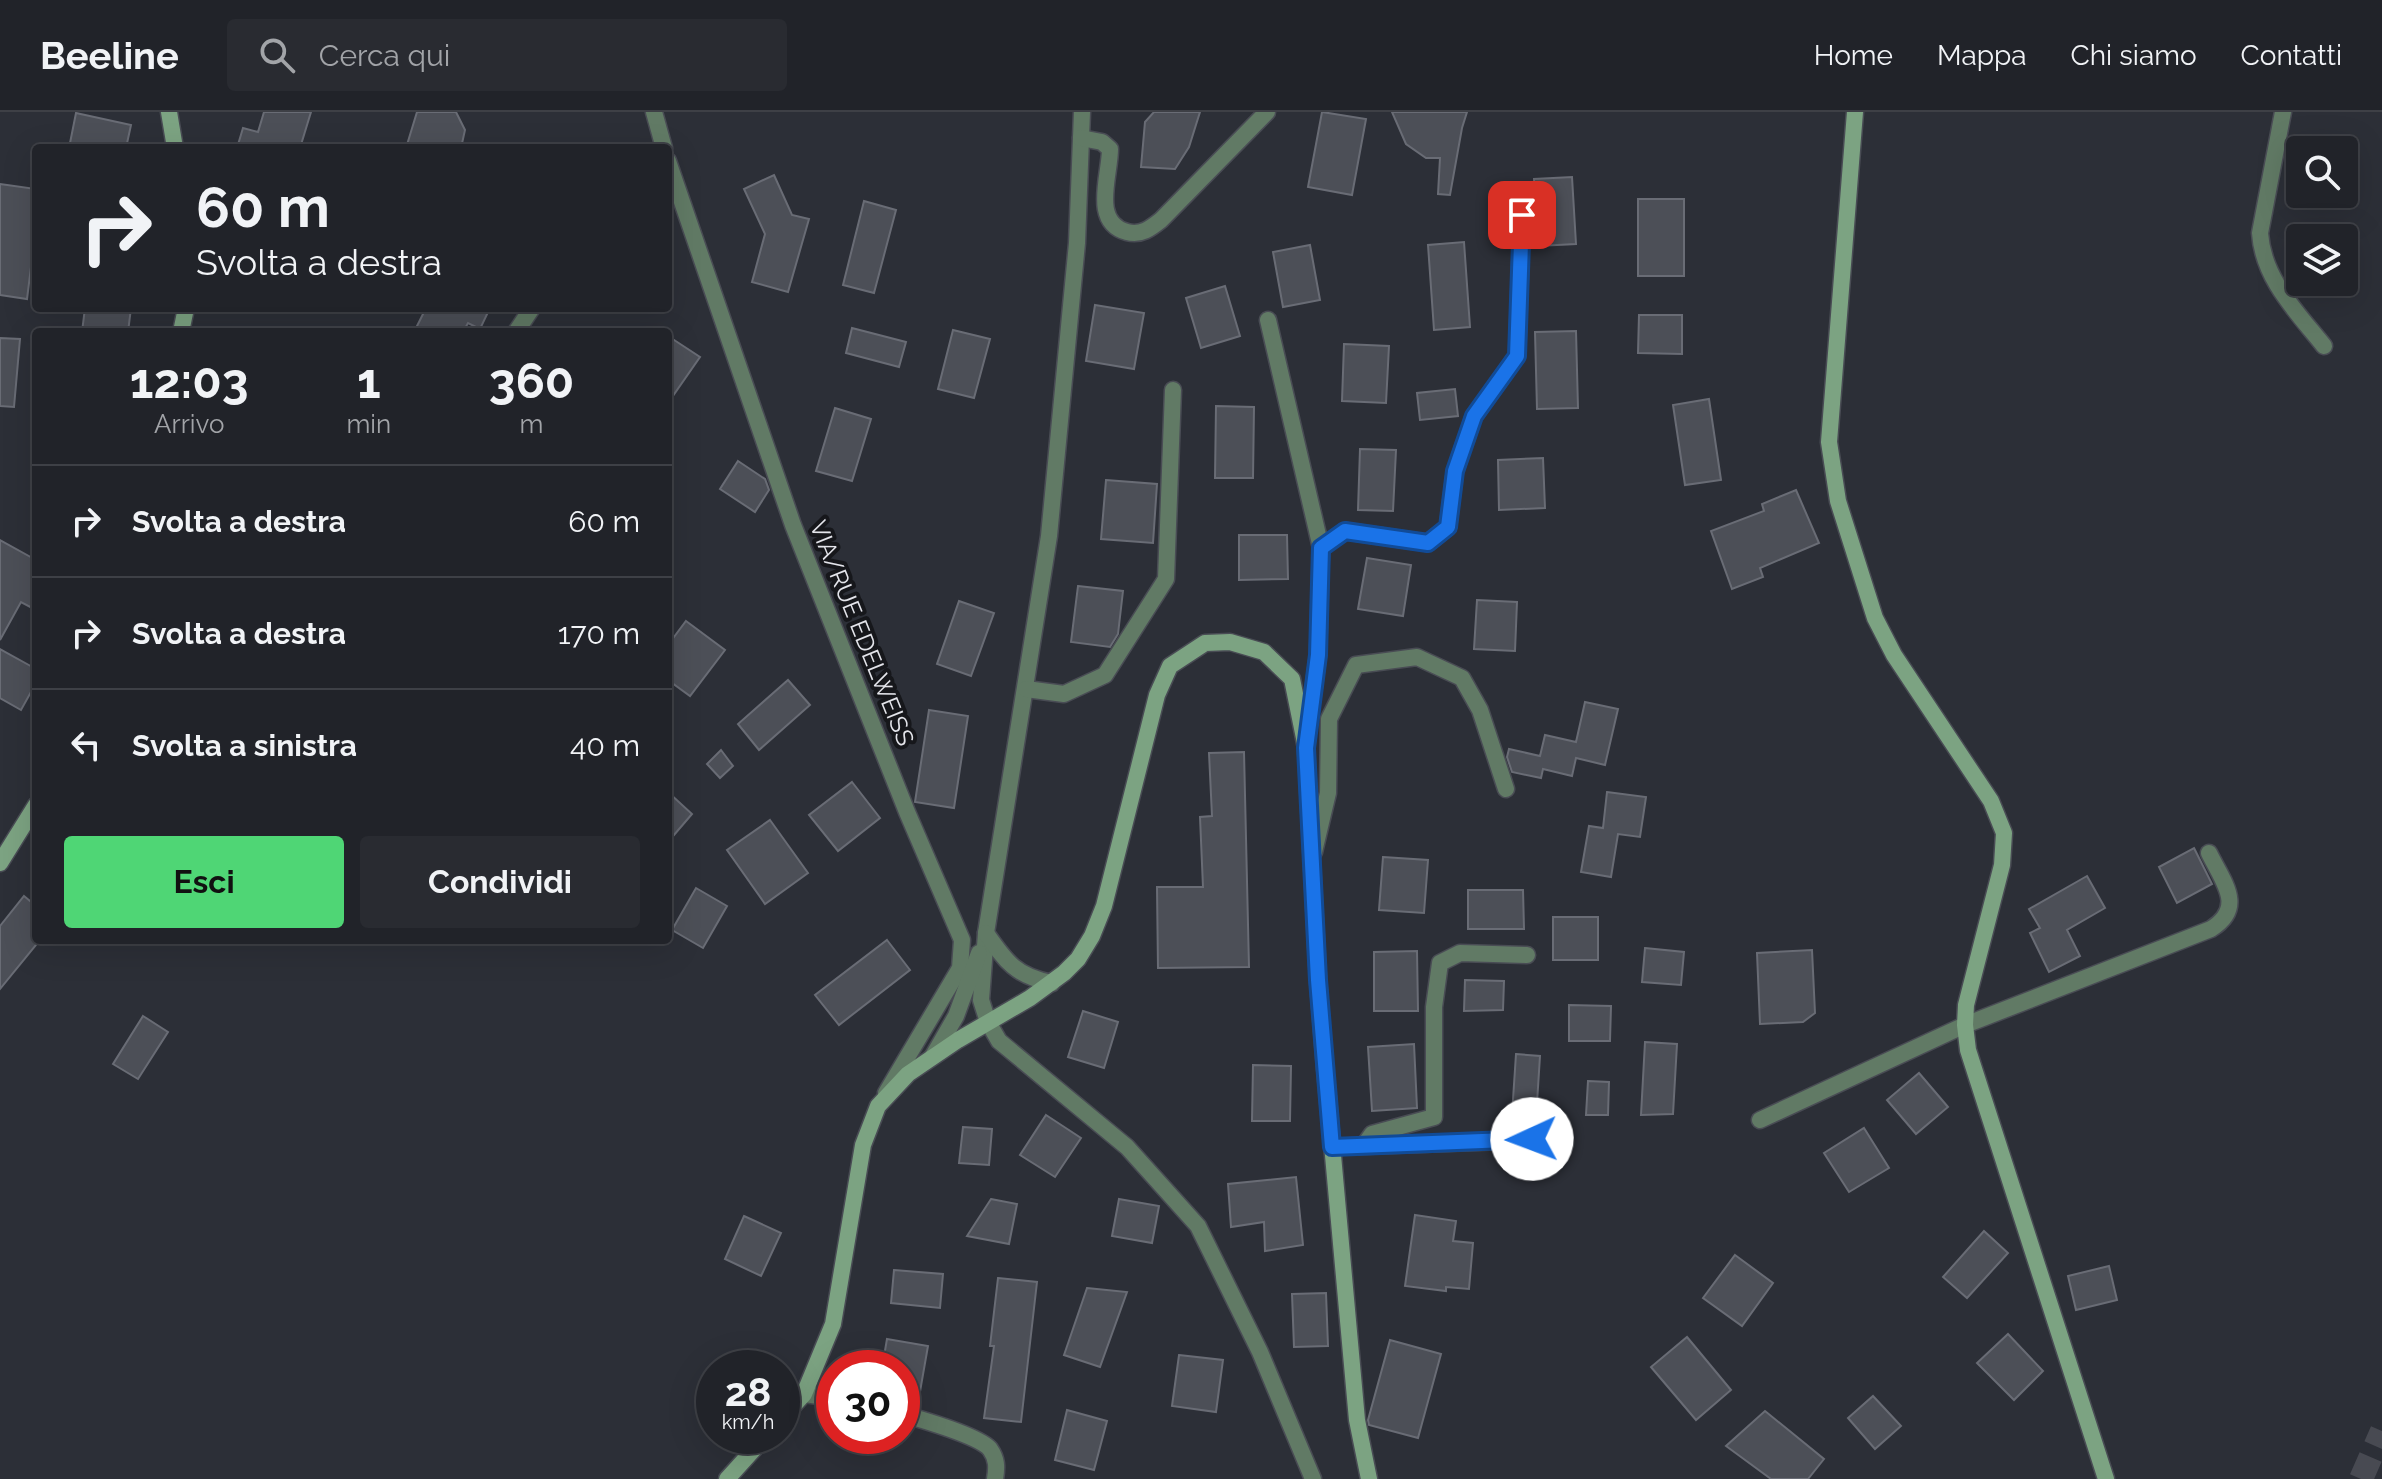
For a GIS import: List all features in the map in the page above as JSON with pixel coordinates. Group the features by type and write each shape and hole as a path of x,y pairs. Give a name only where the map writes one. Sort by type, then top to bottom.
{"main road":[{"path":"169,112 174,144"},
{"path":"1855,112 1829,442 1838,501 1875,618 1894,655 1991,801 2004,833 2002,865 1966,1005 1968,1050 2106,1479"},
{"path":"800,1398 833,1324 863,1145 878,1106 908,1074 1052,983 1078,959 1092,936 1104,906 1157,695 1170,666 1205,643 1230,642 1264,652 1292,679 1306,748 1319,995 1332,1147 1357,1420 1369,1479"},
{"path":"0,863 32,811"},
{"path":"727,1479 750,1454"}],"street":[{"path":"1082,112 1077,243 1049,536 986,933 981,1000 988,1022 999,1041 1127,1147 1198,1226 1260,1352 1313,1479"},
{"path":"1081,138 1102,142 1110,149 1105,202 1108,220 1118,230 1133,234 1149,230 1161,220 1267,112"},
{"path":"2283,112 2260,233 2261,249 2274,282 2324,346"},
{"path":"655,113 663,144"},
{"name":"VIA/RUE EDELWEISS","path":"672,173 793,525 907,812 962,940 960,968 878,1106"},
{"path":"1321,548 1345,531 1428,543 1448,527 1455,471 1474,416 1517,356 1522,215"},
{"path":"1268,320 1321,548 1318,655 1306,748"},
{"path":"1026,689 1064,694 1105,675 1166,579 1173,390"},
{"path":"1312,858 1328,793 1329,719 1356,665 1417,657 1462,678 1480,710 1506,789"},
{"path":"1760,1120 1965,1025 2211,929 2224,921 2231,906 2227,890 2209,853"},
{"path":"986,933 1005,961 1029,979 1052,983"},
{"path":"933,1056 956,1016 986,933"},
{"path":"1365,1144 1372,1134 1434,1117 1434,1007 1440,963 1460,953 1527,955"},
{"path":"1332,1147 1560,1139"},
{"path":"804,1394 816,1396"},
{"path":"920,1419 988,1447 997,1462 995,1479"}],"building":[{"path":"264,112 311,112 301,144 238,144 243,128 258,132"},
{"path":"417,112 456,112 465,130 462,144 407,144"},
{"path":"1154,112 1200,112 1189,147 1175,169 1141,167 1145,122"},
{"path":"1322,112 1366,119 1352,195 1308,187"},
{"path":"1392,112 1467,112 1450,195 1438,194 1440,158 1426,158 1406,144"},
{"path":"76,113 131,125 127,144 70,144"},
{"path":"774,175 792,215 809,219 788,292 752,282 765,234 744,189"},
{"path":"1572,177 1576,244 1538,246 1534,179"},
{"path":"0,184 32,188 32,259 27,299 0,295"},
{"path":"1638,199 1684,199 1684,276 1638,276"},
{"path":"864,201 896,210 874,293 843,285"},
{"path":"1464,242 1470,327 1434,330 1428,245"},
{"path":"1310,245 1320,300 1283,307 1273,252"},
{"path":"1225,286 1240,336 1201,348 1186,298"},
{"path":"1095,305 1144,313 1134,369 1086,361"},
{"path":"84,312 130,312 128,328 82,328"},
{"path":"424,312 488,312 480,328 468,323 465,328 416,328"},
{"path":"1639,315 1682,315 1682,354 1638,353"},
{"path":"852,328 906,342 899,367 846,353"},
{"path":"953,330 990,339 974,398 938,389"},
{"path":"1576,331 1578,408 1537,409 1535,332"},
{"path":"0,338 20,339 14,407 0,406"},
{"path":"672,339 700,357 672,397"},
{"path":"1344,344 1389,346 1386,403 1342,401"},
{"path":"1455,389 1458,416 1420,420 1417,393"},
{"path":"1709,399 1721,480 1685,485 1673,405"},
{"path":"1216,406 1254,407 1253,478 1215,478"},
{"path":"835,408 871,419 852,481 816,471"},
{"path":"1360,449 1396,450 1393,511 1358,510"},
{"path":"1543,458 1545,508 1499,510 1498,460"},
{"path":"738,461 765,479 769,490 755,512 720,489"},
{"path":"1106,480 1157,484 1153,543 1101,539"},
{"path":"1796,490 1819,543 1760,568 1763,577 1732,589 1711,531 1764,511 1762,504"},
{"path":"1239,535 1287,535 1288,579 1239,580"},
{"path":"0,540 32,558 32,608 21,602 0,640"},
{"path":"1367,558 1411,565 1403,616 1358,609"},
{"path":"1078,586 1123,591 1118,634 1110,647 1071,642"},
{"path":"1477,600 1517,602 1515,651 1474,649"},
{"path":"959,601 994,613 971,676 937,664"},
{"path":"686,621 725,650 690,696 672,683 672,640"},
{"path":"0,649 32,667 32,690 21,710 0,698"},
{"path":"788,680 810,705 759,750 738,724"},
{"path":"1585,702 1618,709 1605,765 1576,758 1572,776 1543,769 1541,778 1512,772 1507,757 1509,749 1540,756 1545,735 1576,742"},
{"path":"929,710 968,716 954,808 915,802"},
{"path":"721,750 733,766 720,778 707,764"},
{"path":"1244,752 1249,967 1158,968 1157,887 1203,887 1200,817 1212,816 1209,753"},
{"path":"852,782 880,818 838,851 809,815"},
{"path":"1607,792 1646,797 1640,837 1618,834 1611,877 1581,872 1589,826 1603,828"},
{"path":"672,796 692,814 672,837"},
{"path":"770,820 808,873 765,904 727,850"},
{"path":"2194,848 2212,884 2177,903 2159,867"},
{"path":"1383,857 1428,860 1424,913 1379,910"},
{"path":"2087,876 2105,908 2067,930 2080,956 2049,972 2030,933 2040,928 2029,909"},
{"path":"696,888 727,906 703,948 672,930"},
{"path":"1468,890 1523,890 1524,929 1468,929"},
{"path":"24,896 32,903 32,944 36,945 0,989 0,926"},
{"path":"1553,917 1598,917 1598,960 1553,960"},
{"path":"887,940 910,970 839,1025 815,995"},
{"path":"1645,948 1684,952 1681,985 1642,982"},
{"path":"1812,950 1815,1013 1803,1022 1760,1024 1757,953"},
{"path":"1417,951 1418,1011 1374,1011 1374,952"},
{"path":"1465,980 1504,981 1503,1010 1464,1011"},
{"path":"1569,1005 1611,1006 1610,1041 1569,1041"},
{"path":"1083,1011 1118,1022 1104,1068 1068,1057"},
{"path":"143,1016 168,1032 138,1079 113,1064"},
{"path":"1645,1042 1677,1044 1673,1114 1641,1115"},
{"path":"1414,1044 1417,1108 1372,1111 1368,1047"},
{"path":"1516,1054 1540,1056 1538,1129 1511,1130"},
{"path":"1253,1065 1291,1066 1290,1121 1252,1121"},
{"path":"1919,1073 1948,1107 1916,1134 1887,1100"},
{"path":"1588,1081 1609,1082 1608,1115 1586,1115"},
{"path":"1046,1115 1081,1138 1055,1177 1020,1155"},
{"path":"963,1127 992,1129 989,1165 959,1163"},
{"path":"1864,1128 1889,1168 1849,1192 1824,1153"},
{"path":"1296,1177 1303,1245 1265,1251 1264,1222 1231,1227 1228,1184"},
{"path":"991,1199 1017,1204 1009,1244 967,1236"},
{"path":"1119,1199 1159,1206 1152,1243 1112,1236"},
{"path":"1415,1215 1456,1221 1453,1241 1473,1243 1469,1289 1446,1287 1446,1291 1405,1286"},
{"path":"744,1216 781,1233 761,1276 725,1259"},
{"path":"1984,1231 2008,1253 1967,1298 1943,1277"},
{"path":"1735,1255 1773,1283 1742,1326 1703,1298"},
{"path":"2109,1266 2117,1300 2076,1310 2068,1276"},
{"path":"894,1270 943,1274 940,1308 891,1303"},
{"path":"998,1278 1037,1282 1021,1422 984,1418 994,1346 990,1346"},
{"path":"1087,1288 1127,1292 1100,1367 1064,1355"},
{"path":"1326,1293 1328,1346 1294,1347 1292,1294"},
{"path":"2008,1334 2043,1371 2014,1400 1977,1363"},
{"path":"1687,1337 1731,1390 1696,1420 1651,1367"},
{"path":"887,1339 928,1346 920,1392 920,1350 885,1350"},
{"path":"1390,1340 1441,1354 1418,1438 1369,1425"},
{"path":"1179,1355 1223,1360 1216,1412 1172,1406"},
{"path":"1873,1396 1901,1426 1875,1449 1848,1418"},
{"path":"1067,1410 1107,1421 1094,1470 1055,1460"},
{"path":"1765,1411 1824,1459 1808,1479 1771,1479 1726,1446"}],"tunnel":[{"path":"2361,1479 2382,1431"}],"route":[{"path":"1522,215 1517,356 1474,416 1455,471 1448,527 1428,543 1345,531 1321,548 1318,655 1306,748 1318,980 1332,1147 1532,1139"}]}
